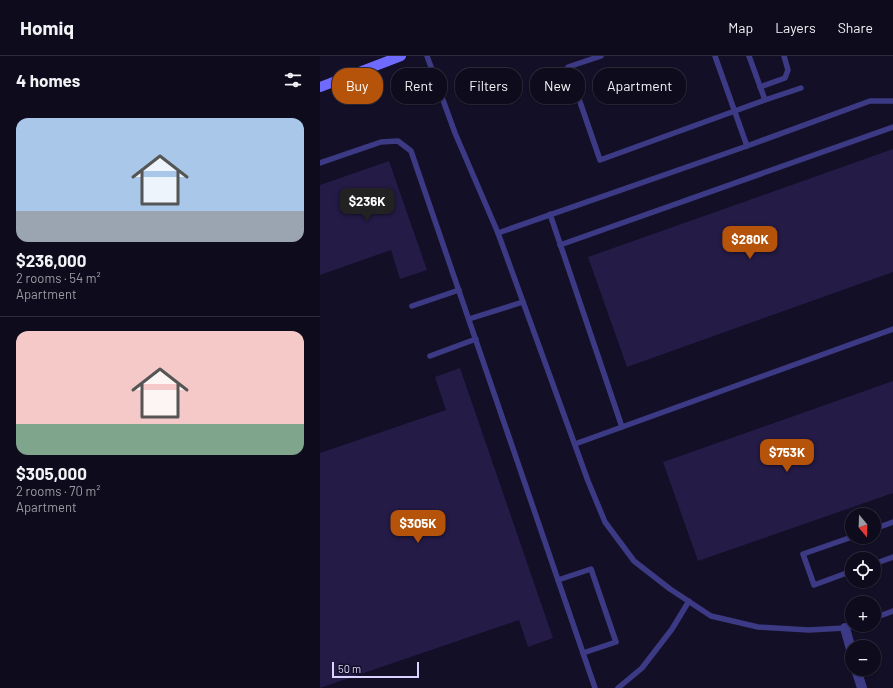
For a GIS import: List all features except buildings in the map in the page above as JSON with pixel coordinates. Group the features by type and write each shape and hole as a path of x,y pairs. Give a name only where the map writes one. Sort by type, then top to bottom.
{"main road":[{"path":"320,87 400,56"}],"street":[{"path":"858,676 862,688"}],"lane":[{"path":"427,56 454,133 498,233 574,444 605,522 634,560 670,589 711,616 758,627 809,630 845,627"},
{"path":"601,56 568,67 600,160 801,88"},
{"path":"715,56 747,146"},
{"path":"749,56 765,100"},
{"path":"760,87 785,78 788,70 784,56"},
{"path":"498,233 747,146 870,101 893,101"},
{"path":"560,244 893,127"},
{"path":"320,163 381,142 398,141 411,152 595,688"},
{"path":"550,214 622,427"},
{"path":"412,306 459,290"},
{"path":"469,319 523,302"},
{"path":"574,444 893,329"},
{"path":"430,356 476,339"},
{"path":"881,526 893,522"},
{"path":"845,539 803,554 814,585 845,574"},
{"path":"881,561 893,557"},
{"path":"558,580 591,569 616,642 583,654"},
{"path":"618,688 642,668 672,629 689,601"},
{"path":"881,615 893,611"}]}
